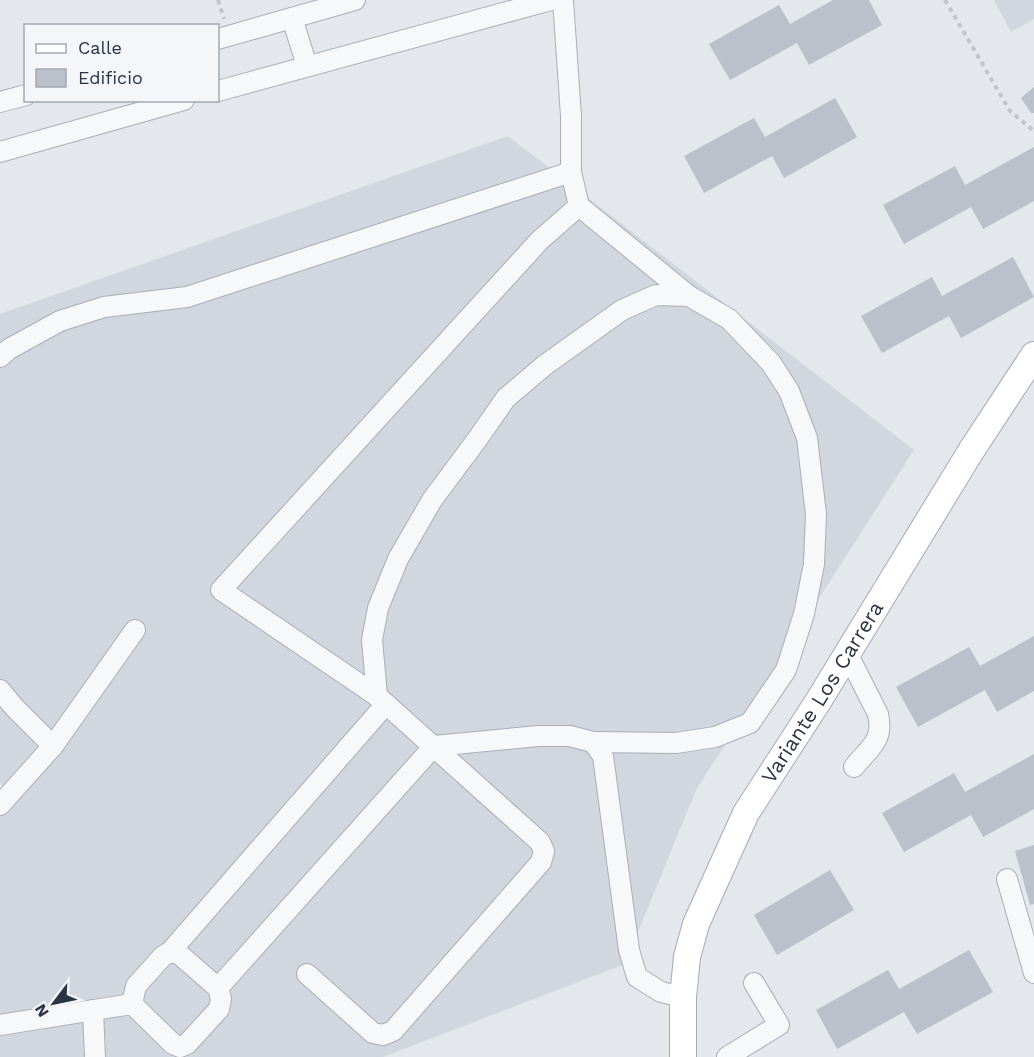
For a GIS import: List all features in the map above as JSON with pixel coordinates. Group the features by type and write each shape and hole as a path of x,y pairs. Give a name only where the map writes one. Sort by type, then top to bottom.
{"main road":[{"name":"Variante Los Carrera","path":"682,1057 683,997 687,957 696,924 746,813 971,450 1034,355"}],"street":[{"path":"219,39 355,0"},
{"path":"219,91 551,0"},
{"path":"218,988 434,746 538,736 570,736 593,742 676,742 715,737 750,723 786,670 804,614 814,564 816,514 807,438 789,392 771,363 729,319 689,296 579,206 571,172 571,116 564,0"},
{"path":"292,18 307,66"},
{"path":"0,102 24,95"},
{"path":"0,152 177,102"},
{"path":"0,357 9,349 60,321 104,307 187,297 571,172"},
{"path":"307,974 373,1033 383,1035 393,1030 541,862 544,851 540,842 382,700 221,590 540,240 579,206"},
{"path":"132,1004 136,986 163,956 170,952 382,700 372,640 378,608 398,559 432,500 506,398 545,365 622,310 656,295 689,296"},
{"path":"0,805 53,746 135,630"},
{"path":"847,653 878,714 880,724 879,737 854,767"},
{"path":"0,690 53,746"},
{"path":"593,742 603,756 629,950 637,977 661,992 683,997"},
{"path":"1007,879 1034,973"},
{"path":"132,1004 173,1044 180,1047 188,1044 219,1009 221,999 218,988 179,954 170,952"},
{"path":"727,1057 779,1025 754,983"},
{"path":"0,1024 132,1004"},
{"path":"93,1010 95,1057"}],"path":[{"path":"945,0 1010,111 1034,131"}],"shaded area":[{"path":"994,0 1034,0 1034,19 1011,32"},
{"path":"508,136 914,450 696,790 625,964 383,1057 0,1057 0,790 3,786 0,782 0,314"}],"building":[{"path":"833,0 869,0 882,25 809,65 797,43 730,80 709,44 779,5 790,24"},
{"path":"1034,87 1034,113 1031,113 1021,98"},
{"path":"835,98 857,137 784,178 772,156 704,193 684,156 754,118 765,137"},
{"path":"1034,147 1034,201 983,229 971,207 904,244 883,205 955,166 965,185"},
{"path":"1013,257 1034,297 961,338 949,316 882,353 861,316 932,277 942,296"},
{"path":"1034,636 1034,691 997,712 985,690 918,727 896,687 969,647 980,666"},
{"path":"1034,754 1034,809 983,837 971,815 904,852 882,813 954,773 965,792"},
{"path":"1034,845 1034,904 1030,905 1015,851"},
{"path":"830,870 854,910 777,955 754,915"},
{"path":"969,950 993,992 917,1034 904,1012 837,1049 816,1010 888,970 899,989"}]}
